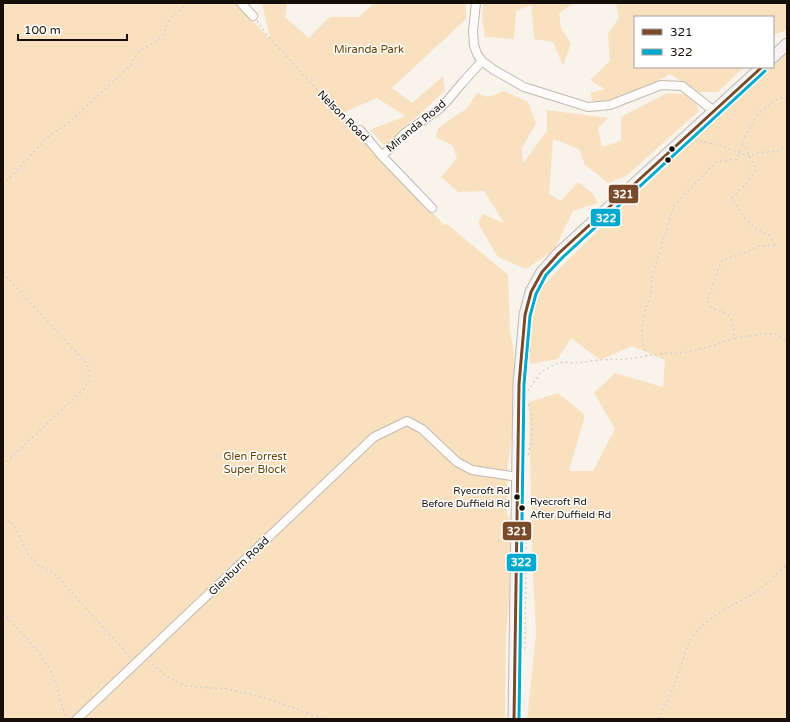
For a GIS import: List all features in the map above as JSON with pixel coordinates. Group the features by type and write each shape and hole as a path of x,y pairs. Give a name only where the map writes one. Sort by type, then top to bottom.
{"street":[{"path":"241,3 253,16"},
{"path":"476,3 473,31 474,45 477,54 482,61 494,70 524,88 588,107 610,104 661,85 682,86 714,111"},
{"path":"774,56 787,44"},
{"name":"Miranda Road","path":"382,156 405,133 438,110 482,61"},
{"path":"514,719 519,384 525,315 531,292 542,272 559,253 761,68"},
{"name":"Nelson Road","path":"360,130 382,156 432,208"},
{"name":"Glenburn Road","path":"77,719 374,437 407,421 422,429 457,462 472,470 518,477"}],"path":[{"path":"3,185 48,136 68,122 130,66 138,52 163,35 170,20 186,3"},
{"name":"Nelson Road","path":"253,16 268,36 328,103 360,130"},
{"path":"646,356 642,339 645,311 651,293 652,278 658,256 674,206 716,162 737,159 742,142 758,113 779,98 787,96"},
{"path":"689,134 697,141 718,145 749,156 756,153 777,151 787,146"},
{"path":"735,338 732,319 724,311 713,309 707,300 714,283 716,272 722,260 744,253 759,246 776,246 769,235 755,228 743,216 732,198 747,183 756,169 742,142"},
{"path":"3,273 87,364 90,377 84,388 3,465"},
{"path":"526,394 541,372 555,364 564,362 574,363 627,359 693,351 735,338 764,334 775,334 787,341"},
{"path":"527,456 533,436 533,419 528,400"},
{"path":"3,517 14,524 28,554 38,565 55,574 136,664"},
{"path":"658,719 668,701 677,679 689,642 699,628 723,610 758,591 787,565"},
{"path":"3,613 28,639 44,660 57,687 66,719"},
{"path":"143,657 165,675 185,686 227,688 263,697 324,719"}],"green space":[{"name":"Glen Forrest Super Block","path":"3,3 236,3 270,39 262,3 287,3 285,17 309,38 330,17 359,17 374,3 444,3 445,5 446,3 466,3 466,19 392,88 412,103 443,76 445,91 385,146 370,130 405,116 377,98 340,114 444,225 447,224 508,275 510,330 514,354 513,432 508,462 507,514 511,521 509,600 506,632 505,719 3,719"},
{"path":"483,3 574,3 559,13 561,28 571,43 563,66 553,42 534,39 531,5 516,11 514,39 485,37 482,19"},
{"path":"616,3 787,3 787,30 774,35 774,16 634,16 634,68 743,68 718,92 698,92 670,74 640,91 594,106 590,93 605,89 590,80 610,61 608,33 619,18"},
{"path":"787,53 787,719 527,719 536,634 532,551 529,402 558,393 585,415 569,471 593,471 615,429 594,393 615,373 663,387 665,360 632,346 600,360 571,338 558,359 531,364 528,354 536,294 554,274 623,206 648,184 759,77 769,68 774,68 774,64"},
{"path":"504,91 528,102 536,123 522,148 523,163 547,131 547,110 608,118 598,128 602,147 621,141 621,117 667,93 692,95 699,111 626,176 608,183 585,165 579,149 553,139 549,194 561,201 578,182 592,193 598,203 573,211 554,250 526,269 498,257 478,223 483,214 504,223 484,191 458,192 441,177 457,158 452,145 436,138 438,128 466,109 477,93 488,97"}],"transit line":[{"name":"321","path":"514,719 519,384 525,315 531,292 542,272 559,253 761,68"},
{"name":"322","path":"519,719 524,384 530,316 536,294 546,275 563,257 765,71"}],"place":[{"name":"Ryecroft Rd Before Duffield Rd","path":"517,497"},
{"name":"Ryecroft Rd After Duffield Rd","path":"522,508"}],"park label":[{"name":"Miranda Park","path":"369,49"}]}
